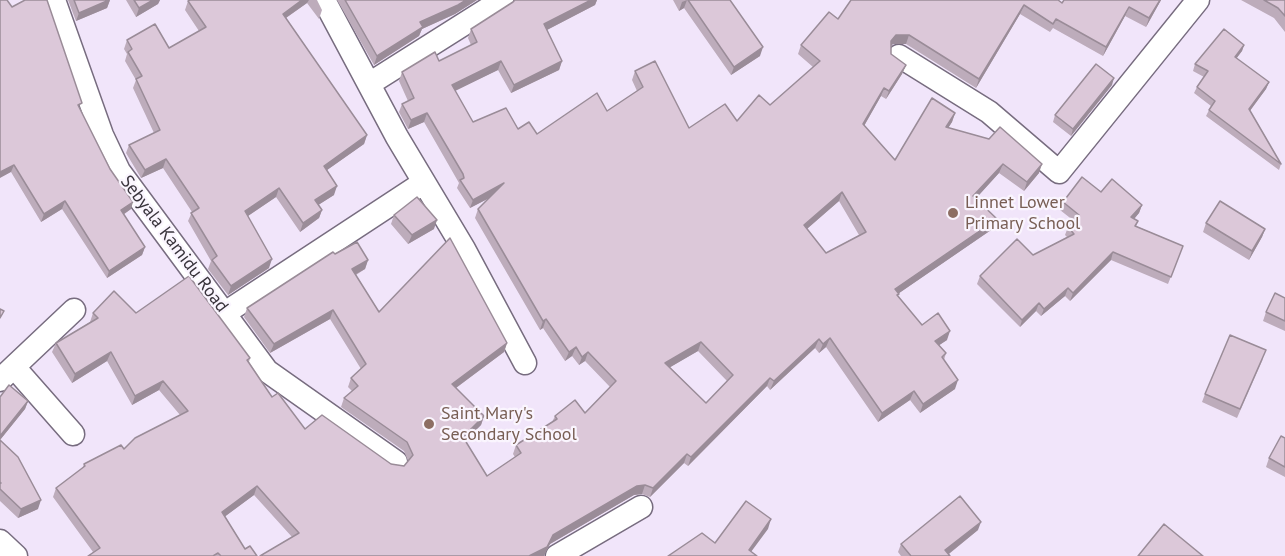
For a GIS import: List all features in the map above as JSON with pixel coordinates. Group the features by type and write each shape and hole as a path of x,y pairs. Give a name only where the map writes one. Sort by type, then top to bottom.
{"street":[{"name":"Sebyala Kamidu Road","path":"54,0 102,135 119,171 267,371 361,440 396,462"},
{"path":"324,0 423,183 464,249 525,363"},
{"path":"369,84 502,0"},
{"path":"899,56 989,112 1059,172 1198,0"},
{"path":"225,313 423,183"},
{"path":"73,434 7,374 74,310"},
{"path":"557,556 641,507"},
{"path":"0,541 16,556"}],"building":[{"path":"0,0 7,0 12,7 25,0 47,0 82,103 78,105 110,169 133,202 121,210 145,247 109,271 65,201 44,214 14,165 0,172"},
{"path":"74,0 109,0 79,13"},
{"path":"134,0 153,0 139,8"},
{"path":"302,0 283,14 367,135 324,166 337,186 315,200 322,210 303,223 279,188 245,211 272,259 231,286 212,260 217,256 191,213 199,208 166,159 145,170 129,145 160,130 136,79 142,76 128,52 132,49 127,40 155,24 169,48 206,27 188,1"},
{"path":"345,0 466,0 420,22 423,27 377,56"},
{"path":"515,0 591,0 544,24 562,61 514,85 501,61 452,85 473,122 506,108 518,129 529,122 537,134 597,93 607,111 643,87 635,71 655,61 689,128 725,104 737,121 759,95 770,105 820,61 801,45 829,12 838,19 851,0 1058,0 1062,3 1064,0 1160,0 1149,18 1129,7 1106,47 1056,19 1053,24 1024,5 979,79 909,35 896,35 891,41 891,54 906,65 889,91 884,88 863,124 895,160 932,98 955,113 946,127 989,139 1000,127 1042,164 1027,182 1003,164 973,196 997,219 895,289 899,294 897,295 922,325 938,313 950,331 935,341 946,353 942,357 958,380 923,404 914,391 882,413 830,338 823,344 819,339 774,381 770,378 691,457 687,454 653,488 645,485 637,486 553,535 547,547 529,556 260,556 299,533 257,486 222,512 245,549 250,546 257,556 221,556 218,553 213,556 88,556 100,548 56,488 85,466 84,464 121,445 124,449 135,438 188,411 163,381 135,396 111,352 75,374 56,343 98,318 93,313 114,291 136,313 189,276 250,358 247,360 272,397 278,393 305,429 322,415 391,464 404,466 413,455 407,442 344,398 358,386 351,378 366,364 333,310 274,344 247,308 333,252 335,254 357,242 368,260 352,269 379,312 450,238 507,343 452,384 484,416 463,437 487,476 521,453 516,445 557,419 555,416 575,400 585,413 616,381 588,352 582,357 576,347 569,352 546,319 543,321 478,209 504,183 473,200 460,180 464,178 463,174 427,113 411,120 402,104 414,98 402,72 435,52 439,61 477,42 471,29","holes":["842,192 866,232 826,253 804,225","701,342 733,375 706,403 665,363"]},
{"path":"688,0 730,0 763,47 734,67"},
{"path":"1264,0 1285,0 1285,16 1278,8"},
{"path":"1224,29 1244,45 1235,57 1269,82 1249,109 1281,164 1209,110 1215,101 1197,87 1208,71 1195,64"},
{"path":"1096,64 1114,78 1073,129 1055,115"},
{"path":"1082,177 1101,192 1112,179 1142,205 1131,217 1138,221 1135,226 1183,246 1171,277 1113,252 1073,293 1068,288 1044,309 1039,303 1022,320 980,276 1017,239 1033,255 1074,234 1068,227 1079,215 1063,202"},
{"path":"417,197 437,220 412,235 394,215"},
{"path":"1220,201 1265,229 1252,251 1206,223"},
{"path":"1275,293 1285,298 1285,321 1266,312"},
{"path":"1230,335 1266,350 1240,409 1205,394"},
{"path":"9,385 28,401 0,436 0,397"},
{"path":"1281,436 1285,438 1285,467 1269,458"},
{"path":"0,440 18,457 41,500 21,509 0,489"},
{"path":"960,496 981,522 945,550 950,556 911,556 901,544"},
{"path":"746,501 771,519 749,550 757,556 668,556 702,533 715,543"},
{"path":"1164,524 1203,556 1138,556"}],"place":[{"name":"Linnet Lower Primary School","path":"953,213"},
{"name":"Saint Mary's Secondary School","path":"429,424"}]}
